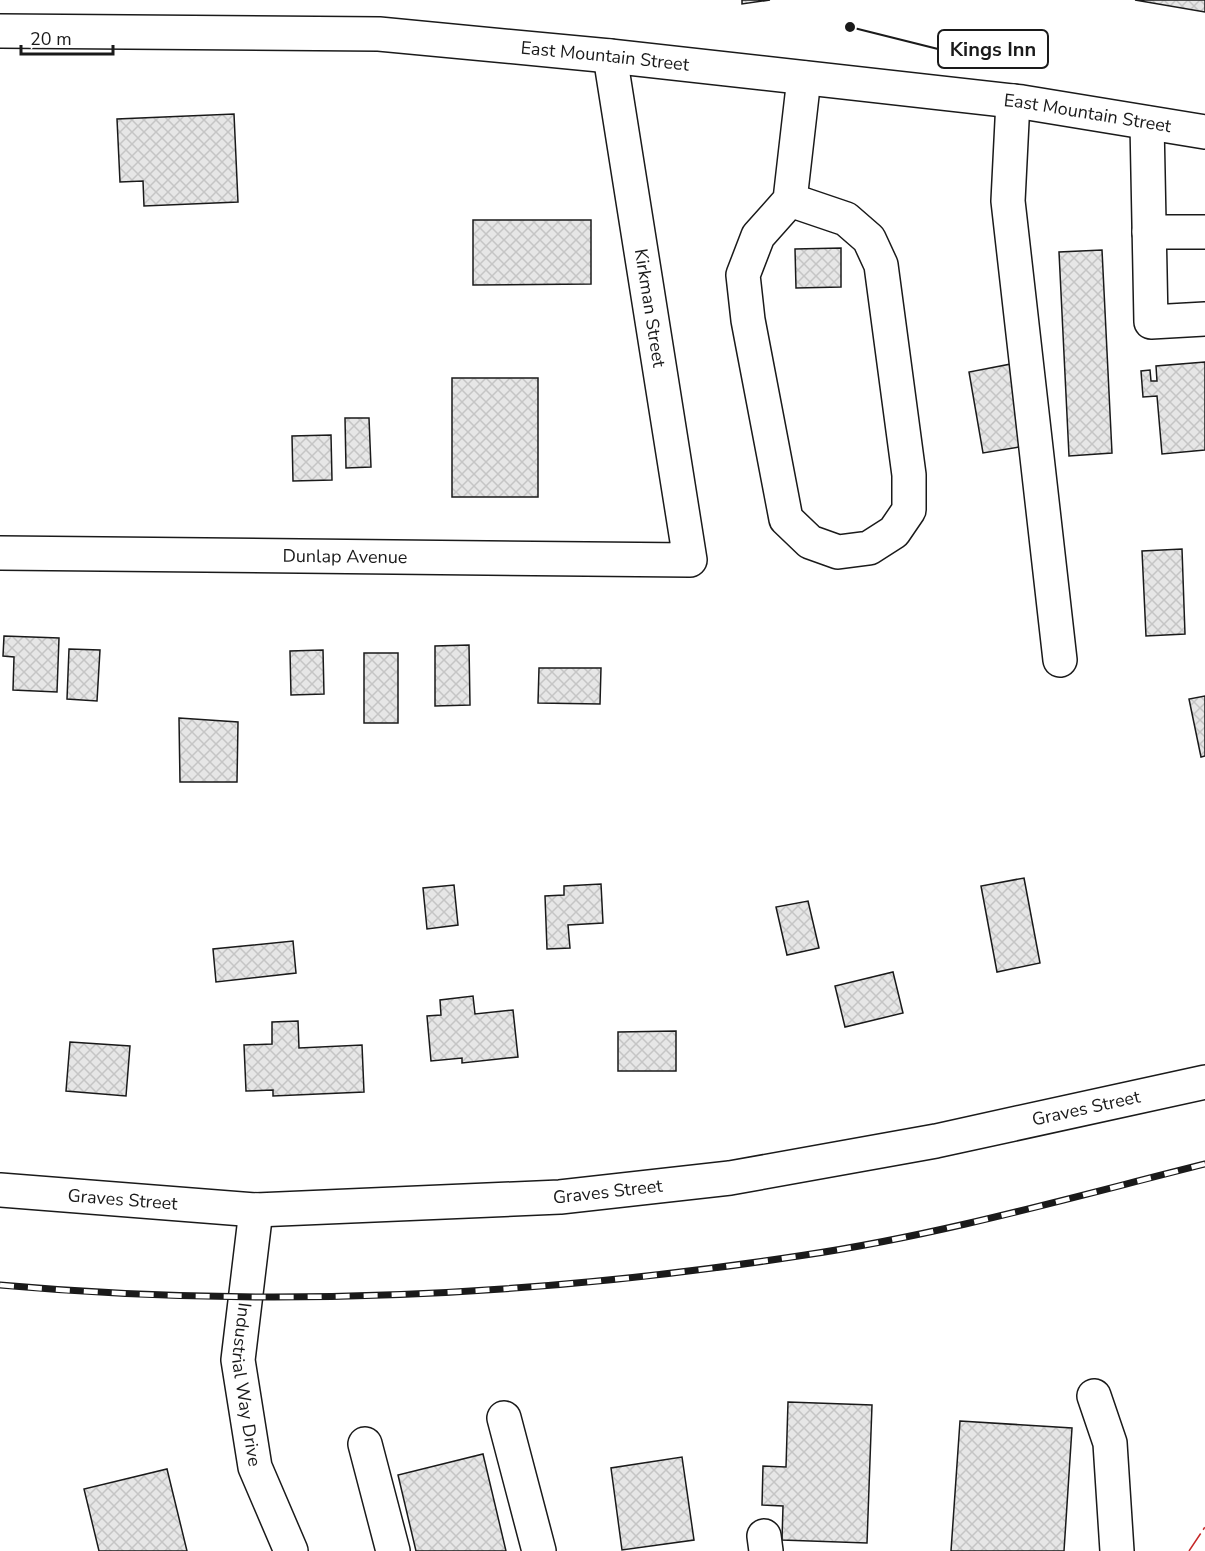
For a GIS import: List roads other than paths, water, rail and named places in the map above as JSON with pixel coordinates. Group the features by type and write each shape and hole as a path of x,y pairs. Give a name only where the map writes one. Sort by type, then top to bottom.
{"street":[{"name":"East Mountain Street","path":"0,31 379,34 610,56 1013,101 1205,132"},
{"name":"Kirkman Street","path":"610,56 690,560"},
{"path":"790,201 846,219 869,239 880,265 909,475 909,510 894,532 869,548 838,552 810,542 786,519 748,320 743,276 758,236 790,201 804,78"},
{"path":"1013,101 1008,201 1060,660"},
{"path":"1147,123 1151,322 1205,319"},
{"path":"1149,232 1205,232"},
{"name":"Dunlap Avenue","path":"0,553 690,560"},
{"name":"Graves Street","path":"0,1190 256,1210 560,1197 730,1178 936,1141 1205,1083"},
{"name":"Industrial Way Drive","path":"256,1210 238,1360 255,1467 291,1551"},
{"path":"1094,1396 1110,1443 1117,1551"},
{"path":"504,1418 539,1551"},
{"path":"365,1444 393,1551"}],"railway":[{"path":"0,1285 101,1292 303,1297 504,1289 605,1280 705,1269 856,1247 1006,1214 1205,1164"}],"place":[{"name":"Kings Inn","path":"850,27"}]}
